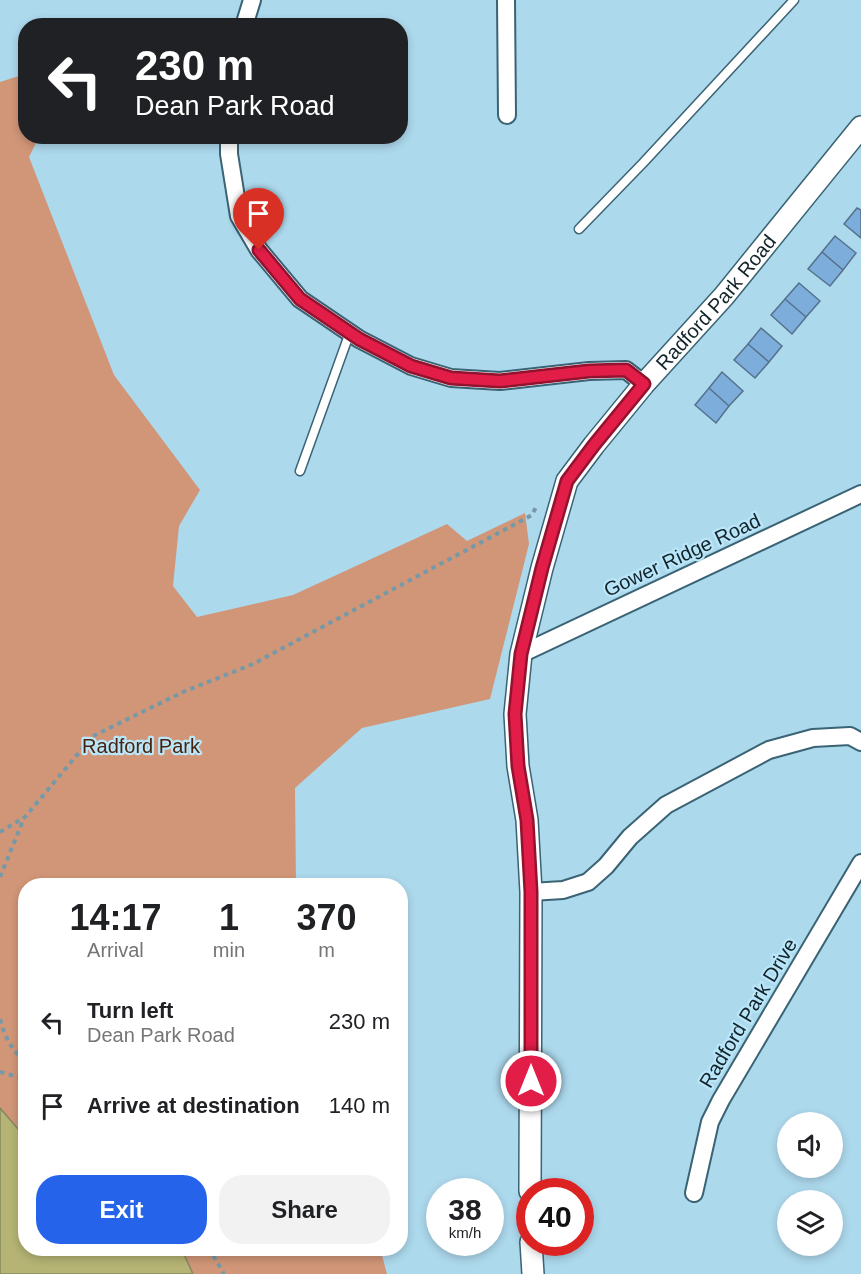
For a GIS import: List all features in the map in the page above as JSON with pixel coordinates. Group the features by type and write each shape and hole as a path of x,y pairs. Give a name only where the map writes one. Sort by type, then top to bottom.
{"street":[{"path":"246,18 252,0"},
{"path":"506,0 507,115"},
{"name":"Radford Park Road","path":"530,1178 531,892 527,820 518,766 515,714 521,654 542,568 567,481 644,384 724,296 861,127"},
{"path":"229,144 239,216 259,250 300,299 350,332 411,366 451,378 500,381 589,371 626,370 644,384"},
{"name":"Gower Ridge Road","path":"521,654 861,494"},
{"path":"531,892 563,890 588,882 606,866 630,837 666,805 769,750 813,738 850,736 861,742"},
{"name":"Radford Park Drive","path":"694,1193 710,1122 720,1100 861,863"},
{"path":"532,1256 533,1274"}],"lane":[{"path":"579,229 794,0"},
{"path":"300,471 350,332"}],"path":[{"path":"0,877 25,817 93,736 183,692 253,664 328,626 522,521 532,515 537,506"},
{"path":"0,832 25,817"},
{"path":"0,1019 4,1033 18,1056"},
{"path":"0,1072 18,1077"},
{"path":"214,1256 224,1274"}],"green space":[{"name":"Radford Park","path":"18,76 18,144 36,144 29,157 114,375 200,490 179,526 173,586 197,617 293,595 447,524 467,541 525,513 529,544 490,699 362,728 295,788 296,878 18,878 18,1129 0,1108 0,82"},
{"path":"185,1256 382,1256 387,1274 193,1274"}],"shaded area":[{"path":"0,1108 18,1129 18,1256 185,1256 193,1274 0,1274"}],"building":[{"path":"857,208 861,210 861,238 844,224"},
{"path":"835,236 856,253 843,270 822,252"},
{"path":"822,252 843,270 830,286 808,269"},
{"path":"799,283 820,301 806,317 785,299"},
{"path":"785,299 806,317 792,334 771,315"},
{"path":"761,328 782,346 769,362 748,344"},
{"path":"748,344 769,362 755,378 734,360"},
{"path":"722,372 743,391 729,406 709,388"},
{"path":"709,388 729,406 716,423 695,405"}],"route":[{"path":"259,250 300,299 359,339 411,366 451,378 500,381 589,371 626,370 644,384 567,481 542,568 521,654 515,714 518,766 527,820 531,892 531,1081"}]}
